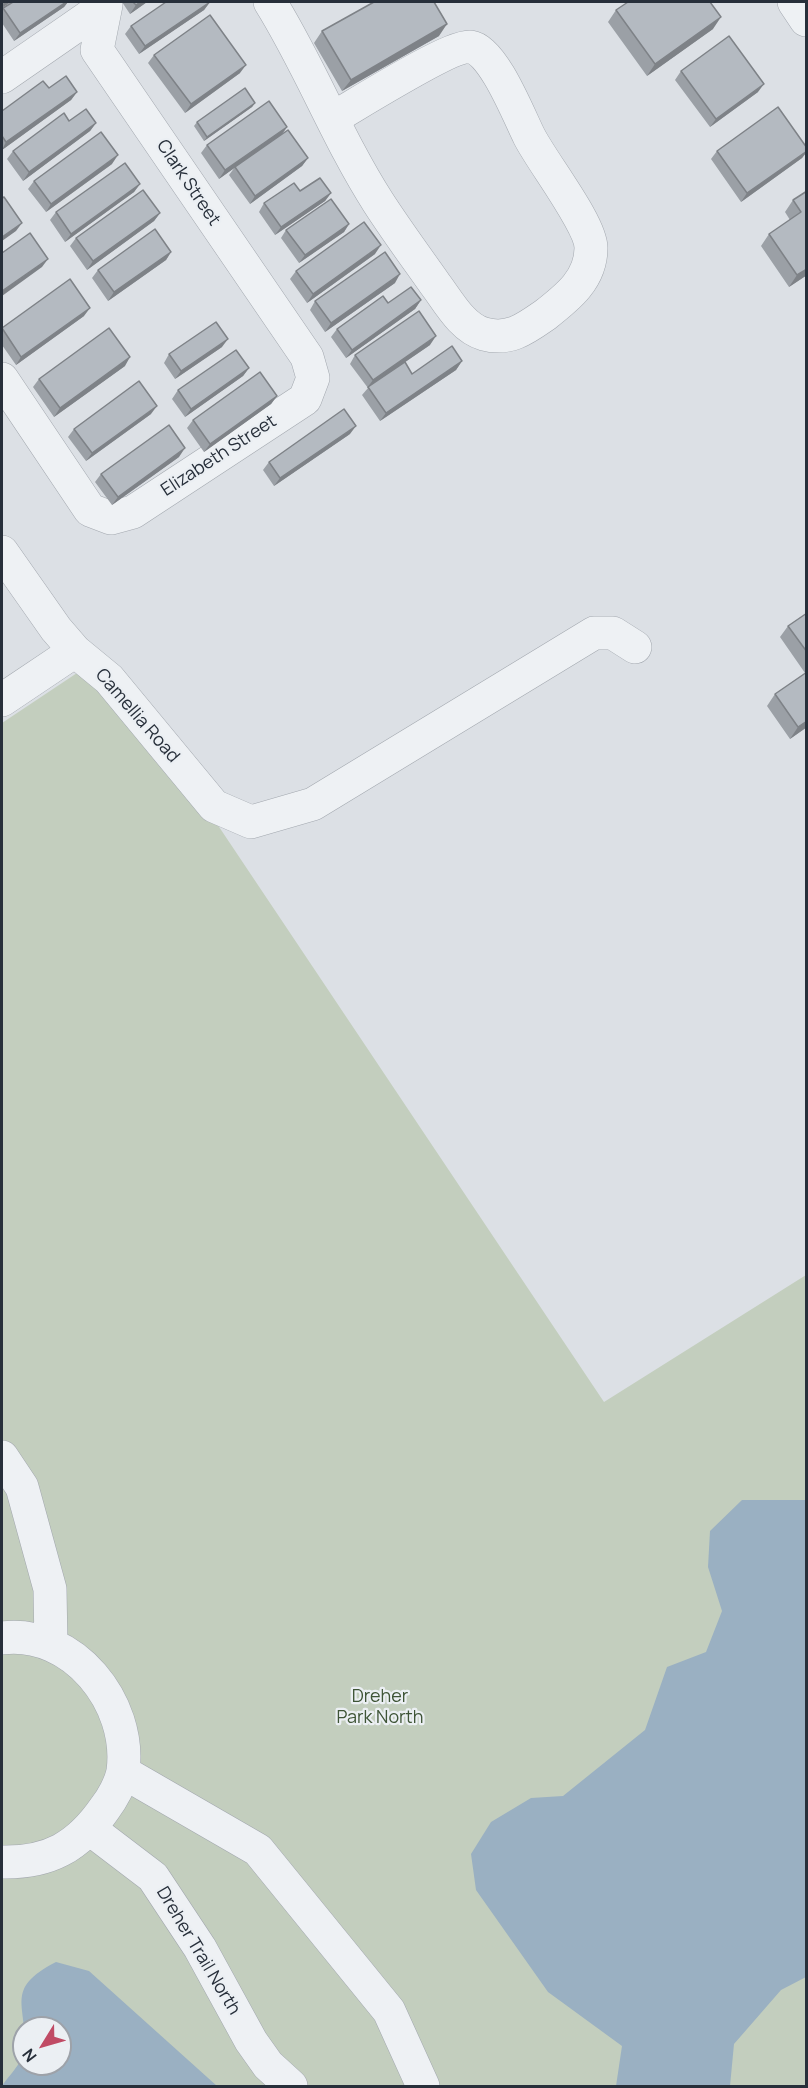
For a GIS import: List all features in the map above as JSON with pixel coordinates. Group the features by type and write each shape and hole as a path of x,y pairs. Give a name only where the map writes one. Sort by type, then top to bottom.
{"street":[{"path":"270,2 378,202 456,312 472,329 503,337 517,334 573,292 583,278 590,263 591,244 581,221 537,153 493,66 478,48 469,46 446,54 333,118"},
{"path":"794,2 807,20"},
{"path":"4,69 105,3"},
{"name":"Clark Street","path":"105,3 97,50 307,357"},
{"name":"Elizabeth Street","path":"2,379 90,510 111,518 133,512 305,399 313,378 307,357"},
{"name":"Camellia Road","path":"2,552 56,629 75,651 109,679 214,806 234,817 251,822 313,804 594,633 613,633 635,647"},
{"path":"2,700 75,651"},
{"path":"2,1457 22,1487 50,1589 51,1645"},
{"path":"2,1638 14,1637 51,1645 83,1665 107,1693 120,1728 123,1772 111,1800 90,1829 61,1851 26,1862 2,1862"},
{"path":"123,1772 258,1850 388,2011 423,2086"},
{"name":"Dreher Trail North","path":"90,1829 153,1878 200,1948 251,2041 268,2065 291,2086"}],"green space":[{"name":"Dreher Park North","path":"104,655 604,1402 806,1275 806,2086 2,2086 2,723"}],"water":[{"path":"742,1500 806,1500 806,1977 781,1990 734,2044 730,2086 616,2086 622,2046 548,1992 476,1890 471,1854 491,1822 531,1798 563,1796 645,1730 667,1667 706,1652 722,1611 708,1567 710,1531"},
{"path":"56,1962 89,1971 217,2086 2,2086 12,2072 12,2076 72,2076 72,2016 23,2016 23,1990 29,1981"}],"building":[{"path":"13,2 66,2 20,33 3,8"},
{"path":"166,2 210,2 145,46 131,26"},
{"path":"374,2 434,2 447,24 351,80 322,31"},
{"path":"628,2 710,2 721,17 655,64 616,10"},
{"path":"210,15 246,65 191,104 154,55"},
{"path":"729,36 764,84 716,119 681,71"},
{"path":"66,76 77,92 6,142 2,136 2,111 43,81 49,88"},
{"path":"245,88 255,103 207,137 197,122"},
{"path":"269,101 287,127 225,170 207,145"},
{"path":"778,107 807,151 747,193 717,151"},
{"path":"86,109 96,123 29,172 13,151 64,113 69,121"},
{"path":"288,130 308,158 255,196 235,167"},
{"path":"101,132 118,155 51,204 34,181"},
{"path":"125,163 140,184 71,234 56,212"},
{"path":"320,178 331,193 281,227 264,203 294,183 300,191"},
{"path":"143,190 160,213 93,261 76,238"},
{"path":"807,191 807,269 797,275 769,234 801,212 793,200"},
{"path":"4,197 22,223 2,237 2,198"},
{"path":"331,199 349,224 305,255 286,230"},
{"path":"364,222 381,245 313,294 296,271"},
{"path":"155,229 171,252 114,292 98,270"},
{"path":"30,233 48,259 2,291 2,253"},
{"path":"385,252 400,274 331,323 315,301"},
{"path":"70,279 90,308 21,357 2,328"},
{"path":"411,287 421,300 352,350 337,329 383,296 388,303"},
{"path":"419,311 436,336 373,380 355,355"},
{"path":"216,322 228,339 181,371 169,354"},
{"path":"109,328 130,357 60,408 39,379"},
{"path":"452,346 462,361 386,413 368,387 405,362 412,374"},
{"path":"236,350 249,368 191,409 178,390"},
{"path":"260,372 277,396 210,444 193,420"},
{"path":"139,381 157,406 92,453 74,429"},
{"path":"344,409 356,426 280,478 269,462"},
{"path":"169,425 185,448 118,497 101,474"},
{"path":"807,613 807,652 788,626"},
{"path":"807,672 807,721 798,727 775,694"}]}
